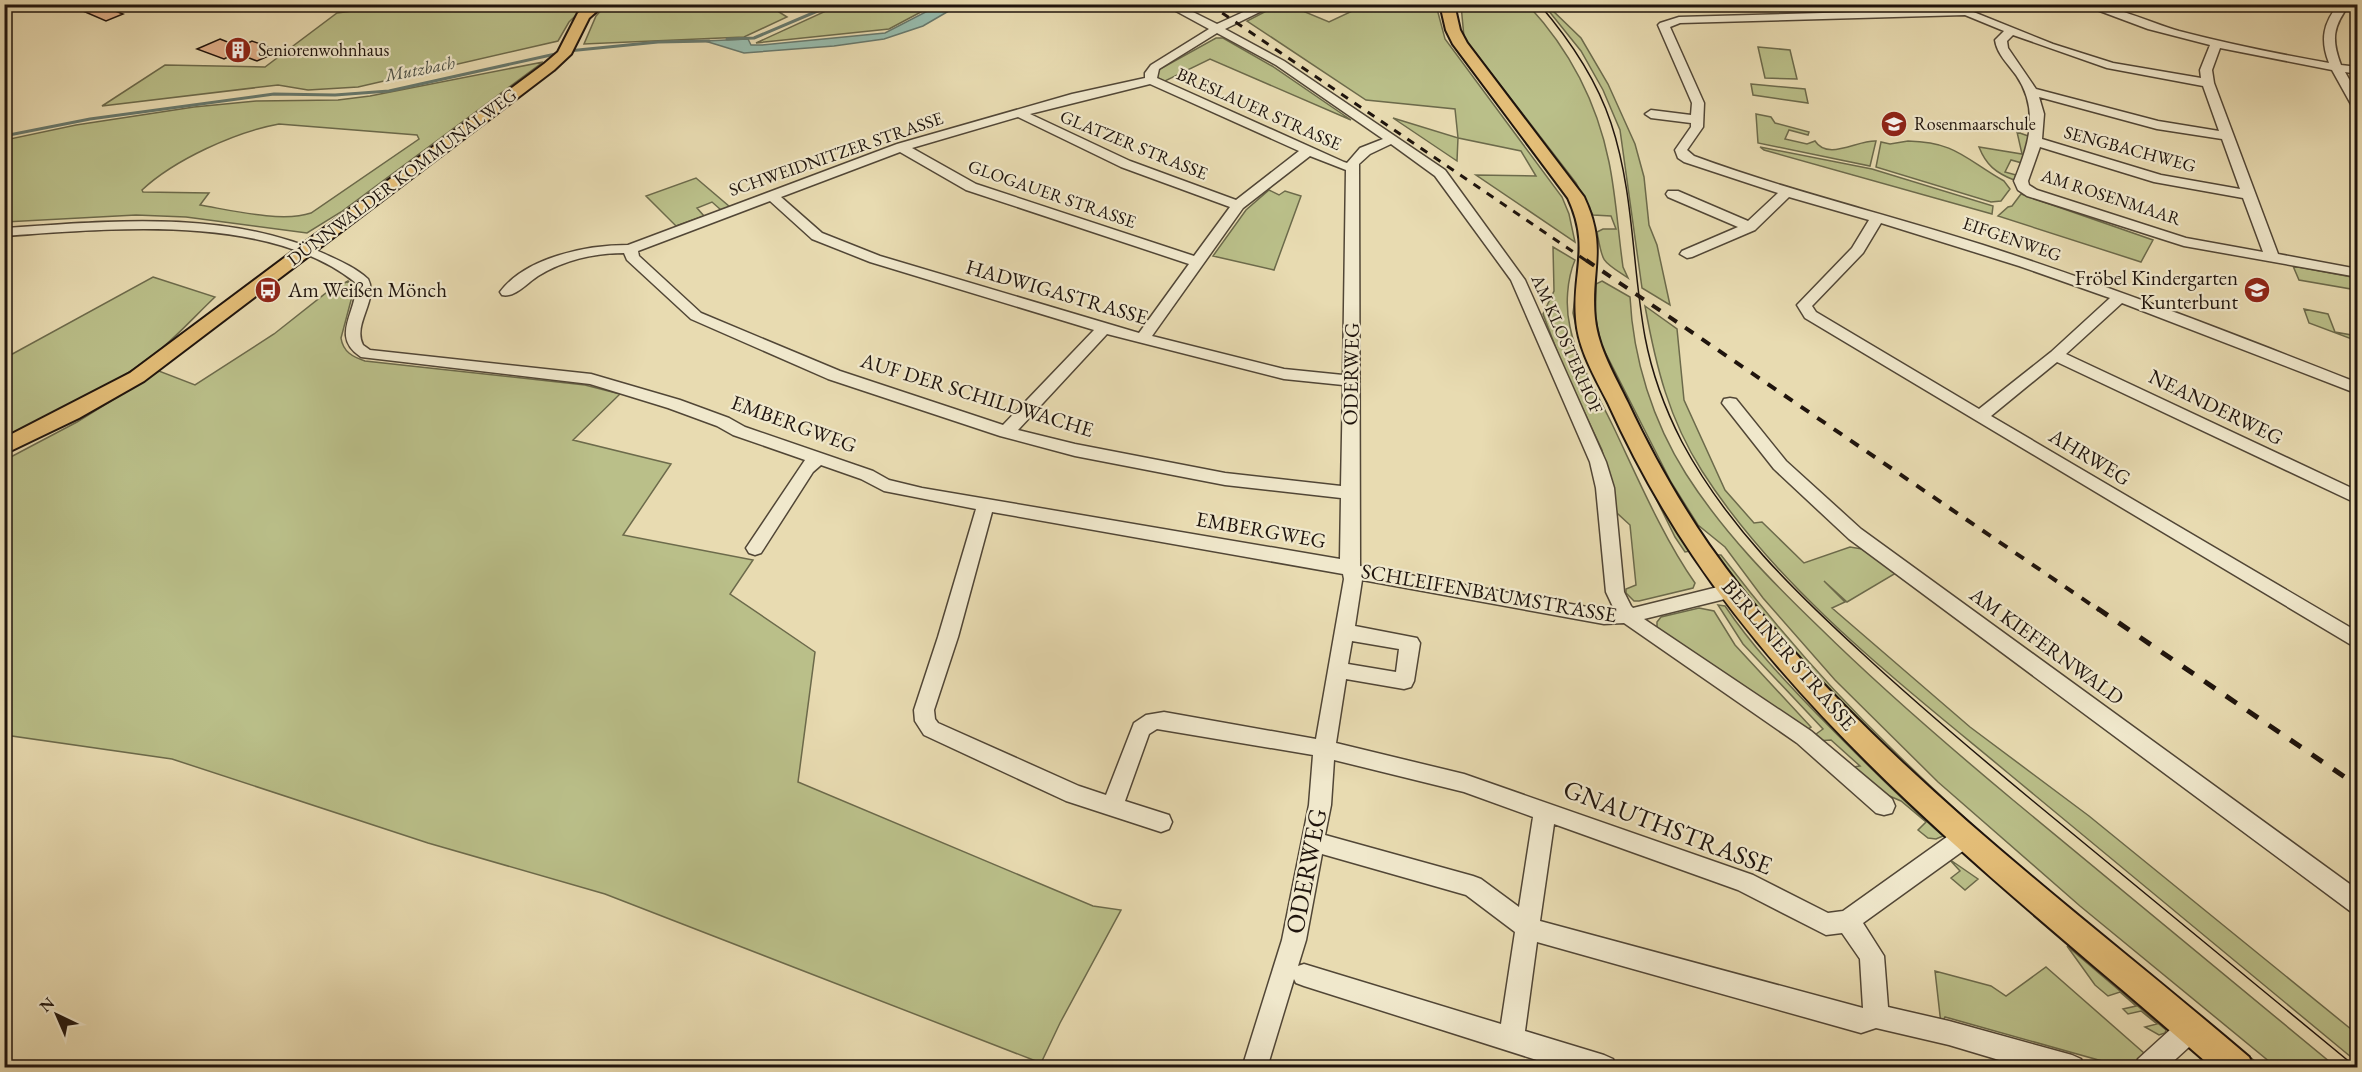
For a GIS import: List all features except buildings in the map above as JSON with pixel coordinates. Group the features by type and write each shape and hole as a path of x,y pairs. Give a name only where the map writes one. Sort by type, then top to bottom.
{"main road":[{"name":"DÜNNWALDER KOMMUNALWEG","path":"4,447 137,377 474,124 567,49 578,23 598,4"},
{"name":"BERLINER STRASSE","path":"1447,4 1453,30 1460,44 1576,197 1589,240 1589,268 1584,297 1584,314 1591,344 1668,501 1730,591 1761,630 1832,706 1966,836 2238,1068"}],"street":[{"path":"260,6 356,4"},
{"name":"AM KLOSTERHOF","path":"1167,4 1218,29 1294,72 1427,163 1447,181 1524,292 1598,462 1605,488 1615,592 1619,604 1628,616"},
{"path":"1151,80 1151,73 1155,67 1218,29 1271,4"},
{"path":"2086,4 2157,28 2216,44 2358,71"},
{"path":"2345,4 2330,22 2327,33 2329,48 2338,68 2352,86 2358,106"},
{"path":"1651,114 1698,120 1698,103 1692,86 1664,30 1664,25 1669,21 1957,11 1974,14 2011,31 2111,66 2208,83"},
{"name":"AM ROSENMAAR","path":"2011,31 2001,40 2002,48 2031,91 2038,122 2037,142 2021,181 2023,187 2032,193 2184,242 2358,273"},
{"path":"2216,44 2206,70 2208,83 2272,258"},
{"name":"SCHWEIDNITZER STRASSE","path":"507,292 525,276 585,251 630,249 901,147 1019,113 1151,80"},
{"name":"BRESLAUER STRASSE","path":"1151,80 1340,165 1353,168"},
{"path":"2031,91 2157,125 2227,136"},
{"name":"GLATZER STRASSE","path":"1019,113 1058,134 1115,159 1238,205"},
{"name":"EIFGENWEG","path":"1698,120 1697,127 1681,150 1683,155 1705,165 1786,192 1975,246 2120,297 2358,389"},
{"path":"1353,168 1357,158 1374,146 1392,139"},
{"name":"SENGBACHWEG","path":"2037,142 2159,179 2248,195"},
{"name":"GLOGAUER STRASSE","path":"901,147 971,187 1197,262"},
{"path":"1142,339 1238,205 1308,151"},
{"name":"ODERWEG","path":"1254,1068 1294,940 1320,805 1324,750 1353,579 1349,559 1349,494 1353,168"},
{"path":"1688,254 1750,227 1776,205 1786,192"},
{"path":"1673,194 1750,227"},
{"name":"HADWIGASTRASSE","path":"771,195 817,236 842,247 933,278 1142,339 1284,374 1351,381"},
{"name":"AHRWEG","path":"1878,217 1858,250 1804,305 1810,315 2358,642"},
{"path":"4,232 122,225 182,227 226,231 274,240 305,249"},
{"name":"EMBERGWEG","path":"305,249 321,256 363,282 363,299 351,339 354,347 366,354 608,383 674,404 723,422 739,431 867,475 884,485 903,490 1342,566 1351,570"},
{"name":"AUF DER SCHILDWACHE","path":"630,249 632,257 685,308 708,322 834,375 1006,432 1143,464 1225,479 1349,494"},
{"path":"1979,417 2056,356 2120,297"},
{"path":"1006,432 1104,328"},
{"name":"NEANDERWEG","path":"2056,356 2358,498"},
{"name":"AM KIEFERNWALD","path":"1730,403 1780,465 1824,508 1861,539 2358,904"},
{"path":"755,548 807,468 817,459"},
{"path":"986,504 948,637 924,710 925,721 931,729 1074,794 1161,822"},
{"name":"SCHLEIFENBAUMSTRASSE","path":"1351,570 1604,617 1628,616 1730,591"},
{"name":"SCHLEIFENBAUMSTRASSE","path":"1628,616 1804,737 1884,806"},
{"path":"1339,670 1404,681 1410,643 1345,632"},
{"name":"GNAUTHSTRASSE","path":"1112,807 1141,729 1153,721 1164,720 1302,744 1464,783 1745,882 1826,924 1848,921"},
{"path":"1511,1039 1545,811"},
{"path":"1876,1016 1872,956 1848,921 1966,836"},
{"path":"1312,841 1473,886 1528,928 1861,1021 1876,1016 1949,1033 2072,1068"},
{"path":"1304,975 1604,1068"},
{"path":"2147,1068 2192,1028"}],"green space":[{"path":"407,4 587,5 569,22 558,41 358,87 308,90 278,85 102,106 165,65 265,67 337,13"},
{"path":"1280,4 1297,5 1293,7 1329,22 1365,5 1436,5 1445,39 1562,197 1569,214 1575,242 1476,175 1536,176 1521,151 1458,138 1455,109 1366,100 1247,21"},
{"path":"606,5 768,5 787,17 744,37 584,44 596,16"},
{"path":"839,5 934,5 889,29 756,43"},
{"path":"1461,5 1528,5 1568,58 1589,98 1604,140 1623,267 1628,278 1608,264 1602,256 1597,232 1603,229 1616,229 1611,216 1593,215 1576,183 1468,43 1464,37"},
{"path":"1544,5 1560,5 1548,6 1581,38 1608,84 1635,144 1644,177 1649,225 1657,245 1670,305 1642,288 1620,130 1603,90 1581,51"},
{"path":"1216,38 1223,38 1272,66 1351,120 1210,59 1163,82 1158,79 1157,73 1160,69"},
{"path":"1758,47 1790,50 1797,79 1765,78"},
{"path":"543,62 341,212 307,233 186,217 136,215 5,222 5,140 76,125 194,107 256,101 338,100 370,96","holes":["279,124 417,135 419,139 311,213 299,216 256,215 200,205 209,193 143,192 142,190 171,168 206,149 244,133"]},
{"path":"1751,84 1805,89 1808,103 1753,95"},
{"path":"1756,114 1771,117 1775,123 1809,132 1808,135 1789,130 1785,139 1807,144 1815,141 1827,149 1835,150 1876,141 1870,166 1758,143"},
{"path":"1393,118 1458,138 1457,161"},
{"path":"2017,132 2031,137 2022,163 2011,160 2005,172 2016,175 2014,180 1992,168 1979,147 2022,154"},
{"path":"1908,141 1949,148 2004,181 2010,189 2001,201 1991,202 1876,167 1881,142 1890,144"},
{"path":"1760,147 1872,169 1993,206 1992,214 1764,150"},
{"path":"696,178 730,207 721,210 712,202 697,208 704,216 676,226 646,196"},
{"path":"1269,190 1279,195 1285,191 1301,196 1274,270 1213,256 1246,210"},
{"path":"2021,194 2153,240 2141,262 1998,216 2012,206"},
{"path":"1553,247 1575,260 1567,302 1573,340 1582,364 1661,526 1695,583 1693,588 1639,601 1634,601 1626,593 1626,589 1636,585 1630,525 1617,513 1602,450 1562,364 1543,314 1554,291"},
{"path":"2293,266 2357,278 2357,290 2299,280"},
{"path":"1579,268 1577,296 1691,551 1685,552 1675,537 1580,344 1573,313"},
{"path":"153,277 215,297 169,342 144,362 86,398 5,442 5,358"},
{"path":"348,281 354,289 341,338 342,343 353,356 365,361 585,385 620,394 573,440 671,464 623,535 753,560 730,594 815,652 798,782 1093,906 1121,910 1041,1063 605,894 428,843 172,759 5,735 5,460 77,422 159,371 195,385 274,334 326,293"},
{"path":"1602,281 1630,297 1640,367 1655,411 1674,454 1716,516 1766,574 1843,651 1939,737 2336,1067 2276,1067 2080,906 1938,782 1835,680 1763,598 1725,547 1698,525 1671,482 1601,344 1595,315 1596,284"},
{"path":"1645,306 1677,329 1684,400 1725,490 1754,523 1762,522 1804,563 1850,547 1862,549 1896,573 1847,602 1824,581 1845,602 1832,608 1970,727 2089,816 2357,1034 2357,1062 1884,670 1804,595 1767,556 1702,471 1681,432 1659,371"},
{"path":"2304,309 2328,314 2335,332 2357,336 2357,341 2309,323"},
{"path":"1715,555 1721,555 1781,630 1846,702 1935,790 2073,912 2262,1067 2252,1067 1972,831 1886,751 1783,642"},
{"path":"1718,605 1725,606 1757,649 1817,714 1943,836 1936,839 1928,838 1918,830 1926,822 1901,801 1880,792 1847,768 1860,766 1831,740 1816,741 1812,737 1823,729 1743,644"},
{"path":"1699,608 1714,611 1735,645 1811,727 1805,731 1657,628 1657,622 1661,617"},
{"path":"1949,859 1978,879 1965,890 1951,878 1960,871"},
{"path":"2067,946 2166,1030 2165,1033 2159,1035 2145,1027 2157,1024 2141,1011 2128,1014 2123,1009 2136,1006 2120,992 2108,996 2095,985"},
{"path":"2046,967 2144,1053 2132,1066 2112,1067 2109,1063 1945,1017 1941,1024 1935,971 1991,986 2006,996"}],"shaded area":[{"path":"941,4 959,5 923,26 884,39 834,46 744,53 705,41 748,39 751,45 761,45 885,33"}],"waterway":[{"name":"Mutzbach","path":"727,39 754,38 834,4"},
{"name":"Mutzbach","path":"568,51 658,42 709,41"},
{"name":"Mutzbach","path":"4,136 90,119 274,94 335,95 389,91 560,53"}],"tram line":[{"path":"1539,4 1581,60 1605,106 1619,149 1624,176 1645,337 1655,378 1682,442 1720,502 1763,556 1787,581 1905,692 2011,783 2357,1068"}],"railway":[{"path":"1209,4 1588,262"},
{"path":"1586,260 2099,610"},
{"path":"2097,608 2358,786"}],"place":[{"name":"Seniorenwohnhaus","path":"238,50"},
{"name":"Rosenmaarschule","path":"1894,124"},
{"name":"Am Weißen Mönch","path":"268,290"},
{"name":"Fröbel Kindergarten Kunterbunt","path":"2257,290"}]}
